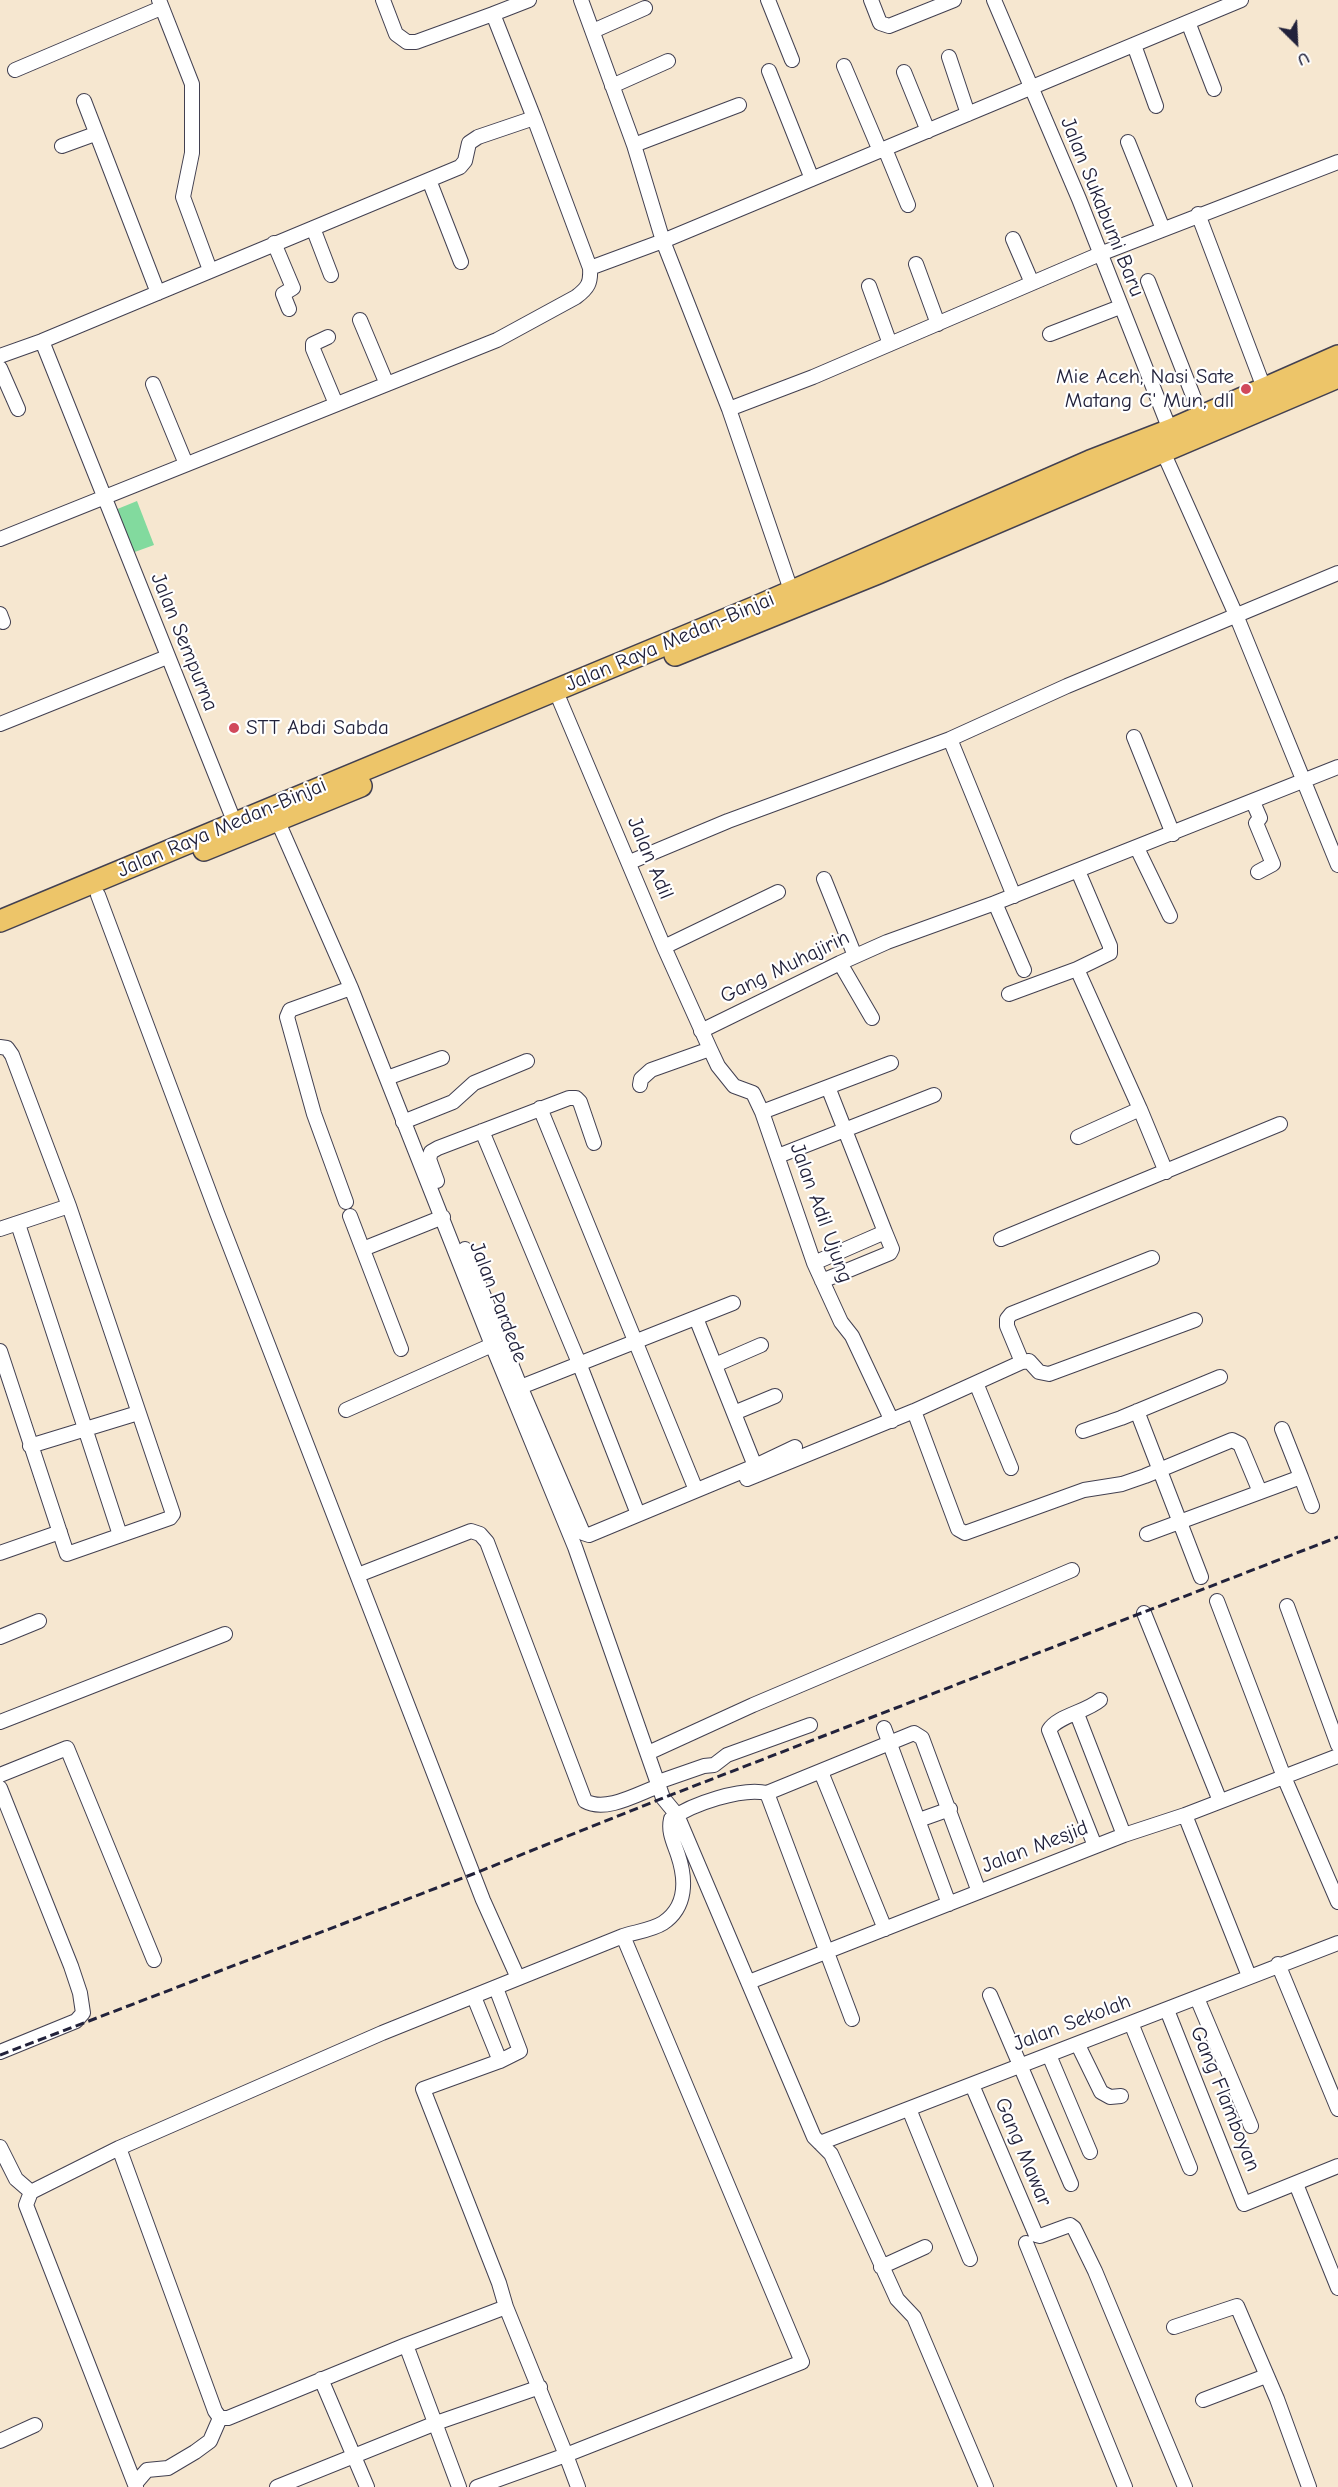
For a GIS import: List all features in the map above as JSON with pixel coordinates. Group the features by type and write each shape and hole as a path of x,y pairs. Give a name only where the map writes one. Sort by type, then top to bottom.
{"highway":[{"name":"Jalan Raya Medan-Binjai","path":"1163,439 1201,416 1338,356"},
{"name":"Jalan Raya Medan-Binjai","path":"0,921 237,829 889,559 1090,461 1163,439 1338,377"},
{"name":"Jalan Raya Medan-Binjai","path":"275,813 560,701 794,599"},
{"name":"Jalan Raya Medan-Binjai","path":"0,935 98,895 237,829"}],"street":[{"path":"382,0 396,34 407,42 416,42 529,0"},
{"path":"581,0 634,146 663,241 729,409 794,599"},
{"path":"768,0 792,60"},
{"path":"871,0 880,23 889,26 954,0"},
{"name":"Jalan Sukabumi Baru","path":"994,0 1100,254 1120,307 1163,439 1338,865"},
{"path":"590,267 663,241 1241,0"},
{"path":"15,70 160,4 192,84 192,153 183,197 210,270"},
{"path":"593,32 645,8"},
{"path":"0,540 386,382 497,340 576,297 588,288 591,280 590,267 493,14"},
{"path":"1188,22 1214,89"},
{"path":"1134,45 1156,106"},
{"path":"949,57 968,114"},
{"path":"612,86 668,61"},
{"path":"844,66 908,205"},
{"path":"769,71 812,179"},
{"path":"904,72 928,131"},
{"path":"84,101 158,293"},
{"path":"634,146 739,105"},
{"path":"0,356 42,341 460,167 465,161 469,143 478,137 534,118"},
{"path":"62,146 95,134"},
{"path":"1128,142 1163,229"},
{"path":"729,409 813,377 1198,214 1338,162"},
{"path":"429,180 461,262"},
{"path":"1198,214 1264,388"},
{"path":"313,228 331,275"},
{"path":"1013,239 1032,283"},
{"path":"274,243 293,288 283,294 289,309"},
{"path":"916,264 938,324"},
{"path":"1148,281 1201,416"},
{"path":"869,286 890,344"},
{"path":"1050,334 1120,307"},
{"path":"360,320 386,382"},
{"path":"328,337 313,344 336,404"},
{"name":"Jalan Sempurna","path":"42,341 237,829"},
{"path":"0,368 18,409"},
{"path":"153,384 186,464"},
{"path":"630,862 728,821 950,739 1067,686 1338,573"},
{"path":"0,724 167,657"},
{"name":"Jalan Adil","path":"560,701 701,1031"},
{"path":"1134,737 1173,834"},
{"path":"950,739 1014,896"},
{"name":"Gang Muhajirin","path":"701,1031 887,942 1014,896 1173,834 1338,766"},
{"path":"1253,802 1260,818 1256,823 1273,864 1258,872"},
{"name":"Jalan Pardede","path":"275,813 351,987 492,1345 516,1389 575,1547 663,1798 677,1815 814,2137 831,2154 897,2299 914,2317 986,2487"},
{"path":"1137,848 1170,916"},
{"path":"1009,994 1077,969 1110,953 1110,946 1078,871"},
{"path":"824,879 855,956"},
{"path":"664,947 778,892"},
{"path":"98,895 217,1213 483,1900 518,1978"},
{"path":"995,903 1024,970"},
{"path":"840,963 872,1018"},
{"path":"1077,969 1166,1172"},
{"path":"351,987 290,1010 287,1017 314,1114 401,1349"},
{"name":"Jalan Adil Ujung","path":"701,1031 718,1066 734,1086 753,1093 778,1156 814,1263 841,1322 852,1336 892,1420"},
{"path":"0,1047 7,1048 12,1055 69,1206 173,1514 166,1520 71,1554 66,1551 0,1351"},
{"path":"640,1085 641,1079 651,1070 710,1049"},
{"path":"387,1078 442,1058"},
{"path":"403,1122 453,1102 474,1083 527,1061"},
{"path":"762,1112 891,1063"},
{"path":"822,1281 890,1253 892,1249 828,1087"},
{"path":"778,1156 934,1095"},
{"path":"594,1143 580,1102 576,1098 569,1098 438,1148 431,1152 429,1159 516,1389 584,1533 589,1535 795,1447"},
{"path":"540,1108 696,1490"},
{"path":"1078,1137 1140,1109"},
{"path":"1001,1239 1280,1124"},
{"path":"482,1131 579,1363 638,1514"},
{"path":"1,1227 18,1224 69,1206"},
{"path":"363,1249 443,1217"},
{"path":"18,1224 120,1535"},
{"path":"814,1263 885,1232"},
{"path":"1022,1362 1007,1326 1007,1318 1011,1314 1152,1258"},
{"path":"516,1389 733,1303"},
{"path":"696,1318 754,1466"},
{"path":"575,1547 914,1411 1022,1362 1029,1361 1039,1372 1049,1374 1195,1320"},
{"path":"346,1410 492,1345"},
{"path":"716,1365 761,1345"},
{"path":"1083,1431 1137,1412 1220,1377"},
{"path":"976,1383 1011,1468"},
{"path":"734,1413 775,1396"},
{"path":"914,1411 958,1529 965,1533 1084,1490 1122,1484 1232,1440 1240,1443 1260,1492"},
{"path":"1137,1412 1201,1577"},
{"path":"30,1446 138,1413"},
{"path":"1282,1429 1312,1506"},
{"path":"1148,1534 1301,1477"},
{"path":"358,1575 471,1531 480,1534 487,1542 585,1802 592,1806 606,1805 704,1766 714,1765 727,1755 810,1725"},
{"path":"0,1552 60,1532"},
{"path":"648,1753 753,1705 1072,1570"},
{"path":"1217,1601 1284,1777 1338,1902"},
{"path":"1287,1606 1338,1745"},
{"path":"1144,1613 1220,1801"},
{"path":"0,1637 39,1622"},
{"path":"0,1722 225,1634"},
{"path":"1095,1846 1049,1730 1056,1723 1089,1709 1100,1700"},
{"path":"1077,1714 1124,1835"},
{"path":"884,1728 949,1904"},
{"path":"136,2485 26,2209 31,2192 119,2148 259,2089 382,2033 623,1936 662,1923 679,1904 684,1883 669,1828 672,1819 677,1815 707,1802 750,1791 767,1793 914,1733 920,1735 950,1809 979,1892"},
{"path":"0,1775 67,1748 154,1960"},
{"name":"Jalan Mesjid","path":"749,1983 1095,1846 1185,1815 1338,1756"},
{"path":"821,1772 885,1929"},
{"path":"0,1788 71,1966 80,1993 83,2013 76,2021 0,2052"},
{"path":"767,1793 852,2019"},
{"path":"919,1820 950,1809"},
{"path":"1185,1815 1249,1976"},
{"path":"477,2487 566,2455 802,2362 623,1936"},
{"name":"Jalan Sekolah","path":"820,2143 1020,2065 1078,2045 1338,1942"},
{"path":"1278,1964 1338,2109"},
{"path":"496,1988 520,2051 500,2061 423,2089 578,2487"},
{"path":"990,1995 1071,2184"},
{"path":"474,1997 500,2061"},
{"path":"1197,1998 1251,2126"},
{"name":"Gang Flamboyan","path":"1167,2010 1244,2204 1296,2184"},
{"path":"1131,2023 1190,2168"},
{"path":"1078,2045 1101,2092 1110,2097 1122,2096"},
{"path":"1049,2055 1090,2152"},
{"name":"Gang Mawar","path":"972,2085 1125,2487"},
{"path":"909,2109 970,2259"},
{"path":"0,2146 16,2179 31,2192"},
{"path":"119,2148 215,2411 220,2418"},
{"path":"1338,2166 1296,2184 1338,2288"},
{"path":"1031,2239 1070,2226 1074,2228 1095,2271 1185,2487"},
{"path":"881,2266 925,2247"},
{"path":"1174,2327 1238,2306 1309,2487"},
{"path":"220,2418 228,2418 506,2307"},
{"path":"406,2345 459,2487"},
{"path":"1203,2400 1266,2376"},
{"path":"321,2379 367,2487"},
{"path":"277,2487 436,2423 540,2387"},
{"path":"127,2464 147,2470 168,2468 210,2441 220,2418"},
{"path":"0,2440 35,2426"},
{"path":"136,2485 147,2470"}],"green space":[{"path":"137,501 154,545 132,553 115,510"}],"railway":[{"path":"0,2055 473,1874 663,1798 1338,1537"}],"place":[{"name":"Mie Aceh, Nasi Sate Matang C' Mun, dll","path":"1246,389"},
{"name":"STT Abdi Sabda","path":"234,728"}]}
